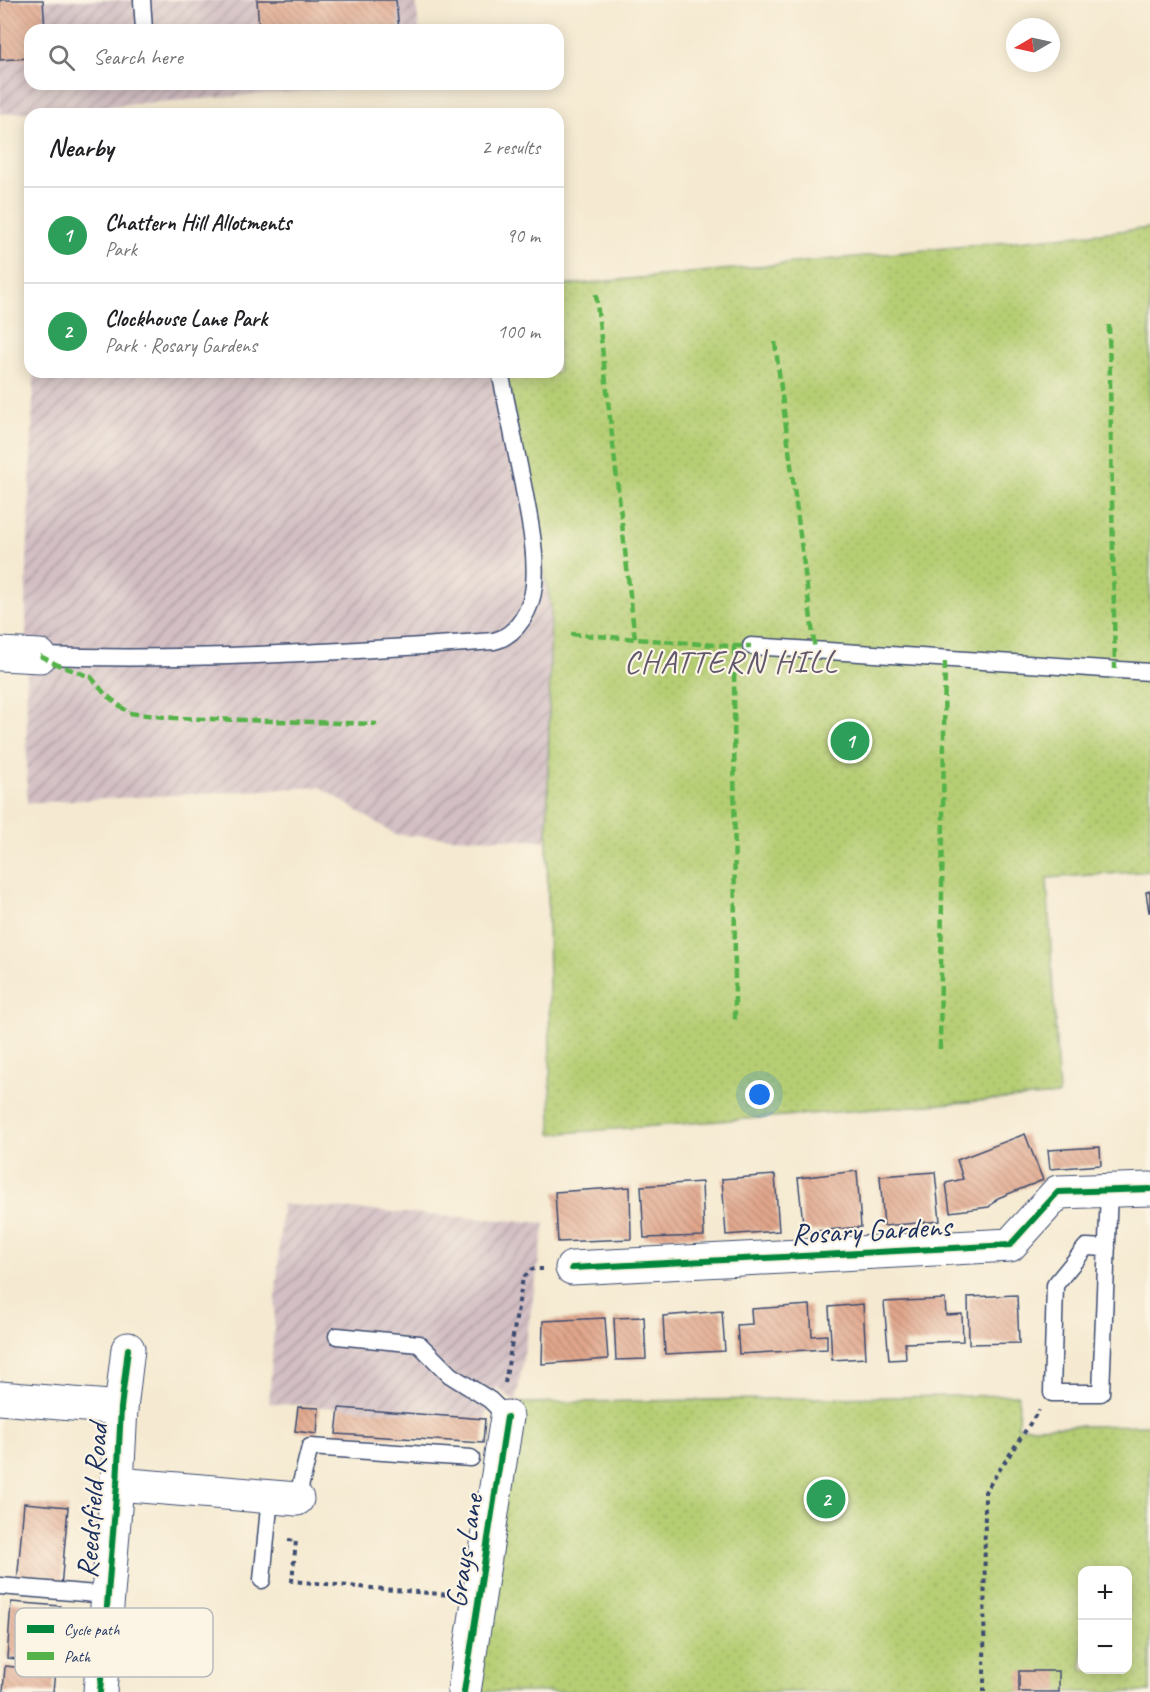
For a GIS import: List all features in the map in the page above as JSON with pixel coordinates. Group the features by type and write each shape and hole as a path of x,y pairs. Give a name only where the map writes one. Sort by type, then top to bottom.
{"street":[{"path":"0,654 40,656"},
{"name":"Rosary Gardens","path":"572,1268 1010,1245 1058,1192 1150,1189"},
{"name":"Reedsfield Road","path":"107,1608 121,1408 128,1349"},
{"name":"Reedsfield Road","path":"0,1398 121,1408"},
{"name":"Grays Lane","path":"464,1692 507,1417"},
{"path":"117,1484 283,1498"},
{"name":"Reedsfield Road","path":"100,1692 101,1677"}],"lane":[{"path":"142,0 144,24"},
{"path":"40,656 110,658 281,655 494,641 507,637 521,622 528,609 534,585 534,563 528,512 501,378"},
{"path":"751,646 1150,672"},
{"path":"1107,1248 1086,1247 1055,1285 1053,1393 1101,1393 1107,1248 1109,1191"},
{"path":"337,1336 419,1344 450,1375 490,1400 507,1417"},
{"path":"262,1580 266,1538 283,1498 310,1447 471,1458"},
{"path":"0,1586 108,1595"}],"path":[{"path":"507,1417 504,1390 524,1278 532,1269 572,1268"},
{"path":"984,1692 985,1492 1028,1424 1053,1393"},
{"path":"266,1538 296,1541 292,1581 454,1595"}],"shaded area":[{"path":"0,0 416,0 418,24 24,24 24,90 319,90 80,108 24,108 24,112 0,114"},
{"path":"34,378 507,378 551,606 547,841 396,835 320,787 27,803 26,595"},
{"path":"282,1204 545,1223 516,1403 497,1387 490,1400 485,1419 269,1403"}],"green space":[{"path":"1150,228 1150,871 1047,878 1059,1095 551,1134 547,841 551,606 507,378 564,378 564,285"},
{"path":"1019,1395 1018,1427 1150,1425 1150,1692 472,1692 516,1403"}],"building":[{"path":"0,0 43,0 45,24 24,24 24,58 0,60"},
{"path":"257,0 396,0 398,24 259,24"},
{"path":"1150,891 1150,912 1149,912 1146,892"},
{"path":"1025,1134 1043,1180 998,1198 989,1207 950,1212 946,1183 963,1179 957,1160"},
{"path":"1100,1147 1101,1165 1050,1169 1048,1150"},
{"path":"857,1171 861,1227 804,1232 798,1178"},
{"path":"935,1172 940,1221 884,1226 880,1176"},
{"path":"775,1175 779,1231 726,1235 722,1179"},
{"path":"702,1182 704,1236 644,1238 641,1186"},
{"path":"630,1187 631,1239 558,1242 555,1192"},
{"path":"1017,1295 1019,1343 969,1344 968,1297"},
{"path":"945,1299 946,1315 962,1314 963,1341 905,1343 906,1359 889,1360 884,1302"},
{"path":"863,1304 866,1358 832,1360 829,1307"},
{"path":"810,1305 812,1336 827,1335 827,1349 739,1354 737,1325 752,1324 751,1309"},
{"path":"722,1311 725,1351 665,1354 663,1316"},
{"path":"644,1317 646,1359 616,1360 614,1318"},
{"path":"605,1318 608,1359 542,1364 543,1321"},
{"path":"298,1407 319,1408 317,1434 295,1431"},
{"path":"339,1408 485,1419 483,1443 336,1434"},
{"path":"24,1503 68,1507 61,1588 17,1583"},
{"path":"11,1602 60,1606 60,1608 15,1608 15,1659 7,1658"},
{"path":"5,1666 15,1667 15,1677 54,1677 53,1692 3,1692"},
{"path":"1019,1671 1059,1671 1059,1692 1019,1692"}],"marked path":[{"path":"596,294 635,639"},
{"path":"1109,325 1115,669"},
{"path":"775,342 815,650"},
{"path":"571,634 751,646"},
{"path":"734,646 735,1022"},
{"path":"40,656 91,677 105,694 129,713 174,718 377,724"},
{"path":"940,1049 945,658"}],"cycle path":[{"path":"572,1268 1010,1245 1058,1192 1150,1189"},
{"path":"107,1608 121,1408 128,1349"},
{"path":"464,1692 507,1417"},
{"path":"100,1692 101,1677"}],"place":[{"name":"Chattern Hill Allotments","path":"850,741"},
{"name":"Clockhouse Lane Park","path":"826,1499"}],"district":[{"name":"CHATTERN HILL","path":"731,661"}]}
